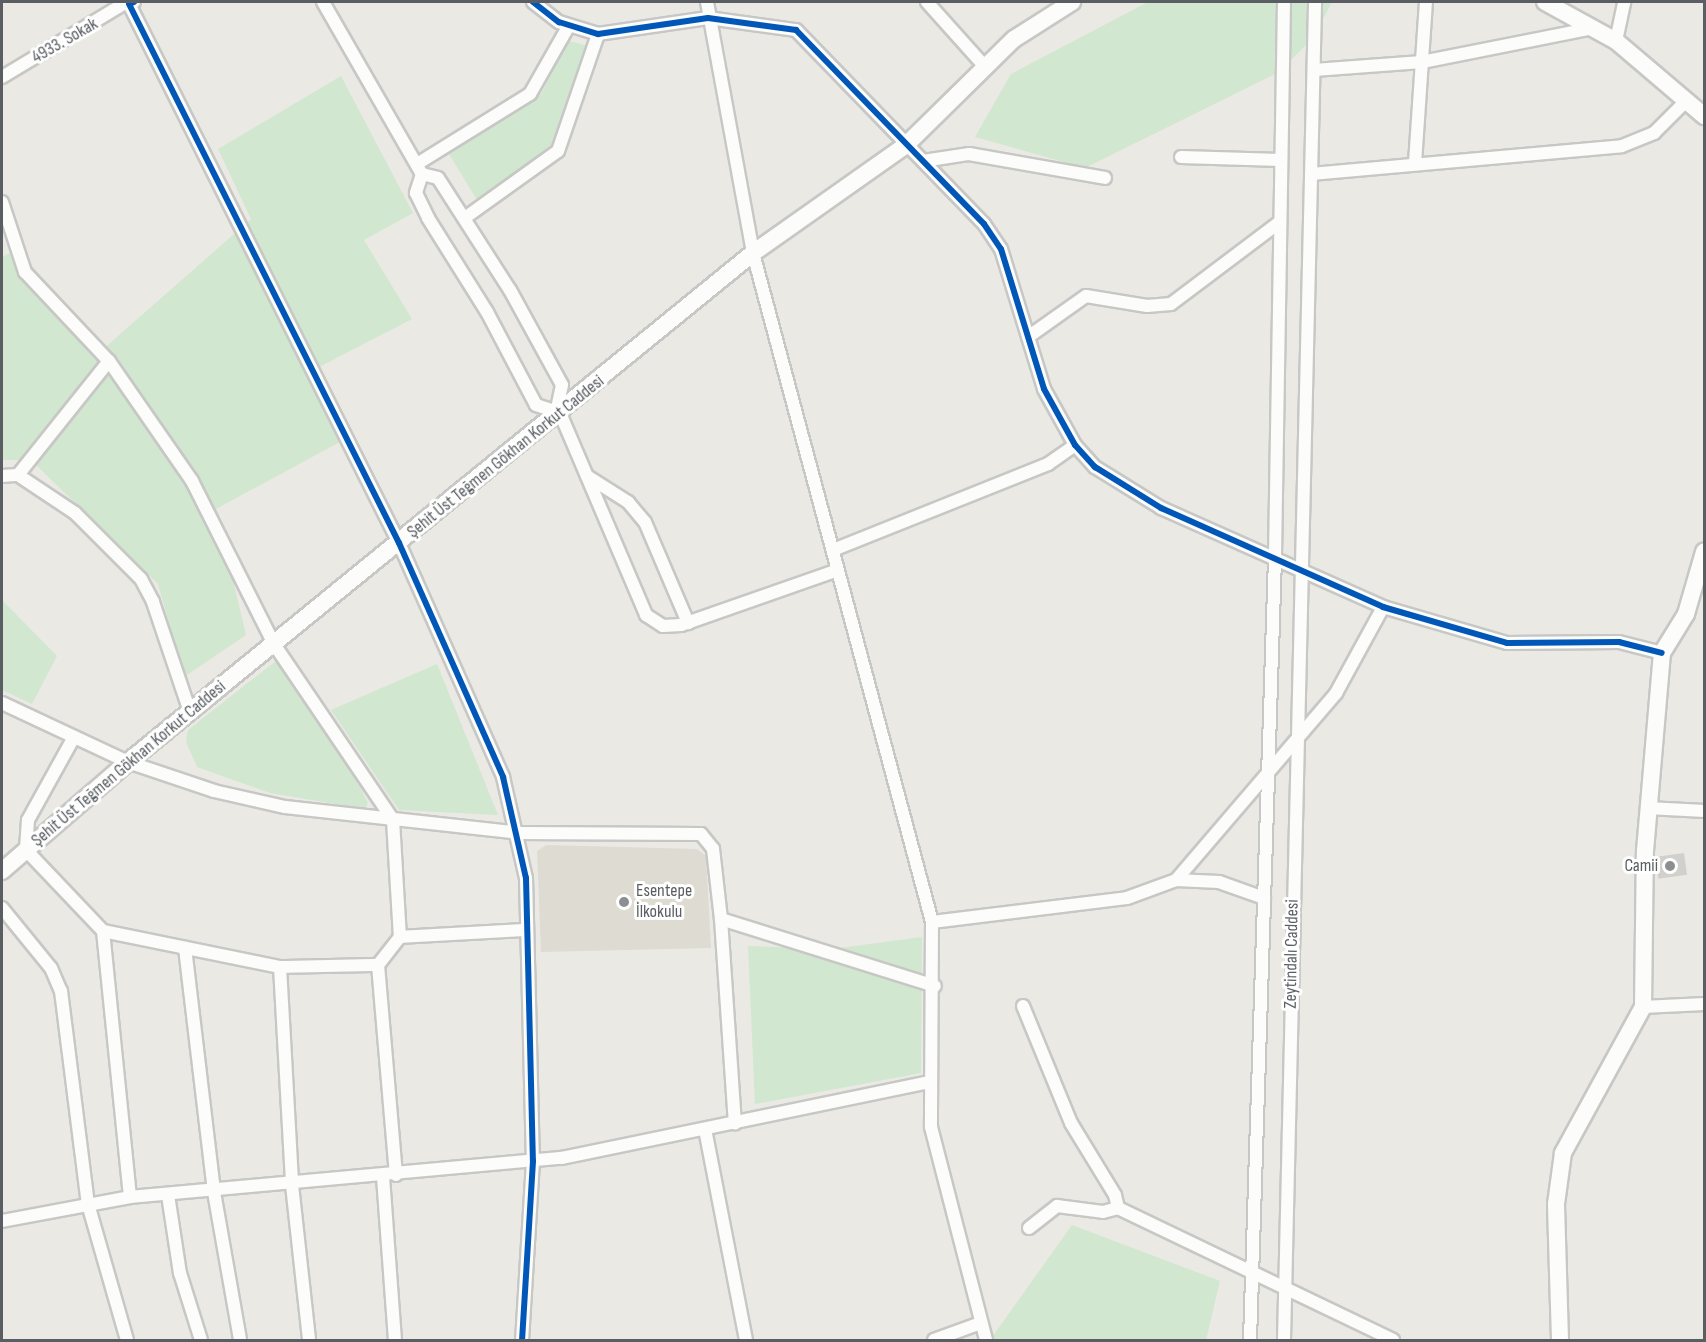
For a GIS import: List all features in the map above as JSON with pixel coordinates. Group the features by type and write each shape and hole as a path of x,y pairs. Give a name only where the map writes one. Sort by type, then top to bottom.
{"street":[{"path":"130,2 399,543 502,777 519,833 527,930 533,1161 522,1341"},
{"name":"4933. Sokak","path":"2,77 130,2"},
{"path":"323,2 419,169 438,178 466,217 562,385 559,411 646,615 663,626 688,623 838,570"},
{"path":"533,2 568,27 598,34 708,18 796,30 984,224 1000,249 1044,388 1075,445 1095,467 1161,508 1301,567 1383,607 1507,643 1619,642 1662,653"},
{"path":"707,2 708,18 753,253 932,922 935,986 930,1082 931,1127 986,1341"},
{"path":"927,2 986,68"},
{"name":"Şehit Üst Teğmen Gökhan Korkut Caddesi","path":"2,871 128,762 753,253 906,145 1014,39 1072,2"},
{"path":"1250,1341 1275,556 1284,2"},
{"name":"Zeytindalı Caddesi","path":"1284,1341 1315,2"},
{"path":"1414,163 1426,2"},
{"path":"1545,2 1616,41 1704,116"},
{"path":"1616,41 1624,2"},
{"path":"559,411 536,405 487,312 428,218 416,193 419,169 530,94 568,27"},
{"path":"1314,70 1422,62 1593,28"},
{"path":"466,217 558,151 598,34"},
{"path":"1311,174 1622,146 1654,133 1686,101"},
{"path":"923,161 969,154 1105,178"},
{"path":"1181,157 1281,160"},
{"path":"2,202 25,272 109,361 192,481 274,644 393,820 400,937 378,965 396,1175"},
{"path":"1028,337 1086,296 1148,306 1171,304 1280,222"},
{"path":"18,475 109,361"},
{"path":"833,550 1048,464 1075,445"},
{"path":"2,476 18,475 75,513 141,579 153,602 189,712"},
{"path":"586,476 628,502 645,522 688,623"},
{"path":"1560,1341 1556,1204 1563,1153 1643,1007 1648,808 1662,653 1686,614 1704,552"},
{"path":"1176,880 1298,732 1336,693 1383,607"},
{"path":"2,703 128,762 214,791 285,807 519,833 700,834 713,849 721,919 735,1124"},
{"path":"74,737 28,820 26,850 103,931 280,967 378,965"},
{"path":"1648,808 1704,811"},
{"path":"932,922 1127,898 1176,880 1219,882 1264,898"},
{"path":"2,908 51,968 61,991 88,1204 127,1341"},
{"path":"721,919 935,986"},
{"path":"400,937 527,930"},
{"path":"103,931 130,1197"},
{"path":"185,948 214,1192 240,1341"},
{"path":"280,967 292,1185 309,1341"},
{"path":"1643,1007 1704,1004"},
{"path":"1023,1006 1071,1123 1115,1195 1118,1208 1154,1230 1252,1272 1393,1341"},
{"path":"2,1221 130,1197 382,1177 533,1161 735,1124 930,1082"},
{"path":"705,1129 746,1341"},
{"path":"382,1177 395,1341"},
{"path":"168,1195 180,1273 201,1341"},
{"path":"1029,1228 1057,1206 1103,1212 1118,1208"},
{"path":"920,1341 981,1323"}],"shaded area":[{"name":"Esentepe İlkokulu","path":"546,845 697,849 706,856 711,948 541,952 537,851"}],"green space":[{"path":"1148,2 1332,2 1313,38 1279,72 1085,168 975,137 1011,74"},
{"path":"568,41 589,46 556,142 545,155 477,200 449,154 541,94"},
{"path":"341,76 413,213 364,240 412,319 317,368 349,437 216,509 246,635 184,677 158,584 31,460 2,460 2,257 18,249 101,351 251,219 218,149"},
{"path":"2,600 57,656 32,704 2,690"},
{"path":"281,657 360,787 368,803 365,809 270,793 197,767 186,742 188,730"},
{"path":"437,664 498,815 399,810 331,710"},
{"path":"922,937 921,1073 755,1104 748,946 832,949"},
{"path":"1072,1225 1220,1281 1206,1340 990,1340"}],"building":[{"name":"Camii","path":"1684,853 1687,875 1658,879 1655,857"}],"cycle path":[{"path":"134,2 129,4 399,543 503,777 526,878 533,1161 522,1340"},
{"path":"533,2 559,22 598,34 708,18 796,30 984,224 1001,249 1044,389 1075,445 1095,467 1161,508 1383,607 1507,643 1619,642 1662,653"}],"place":[{"name":"Camii","path":"1670,866"},
{"name":"Esentepe İlkokulu","path":"624,902"}]}
